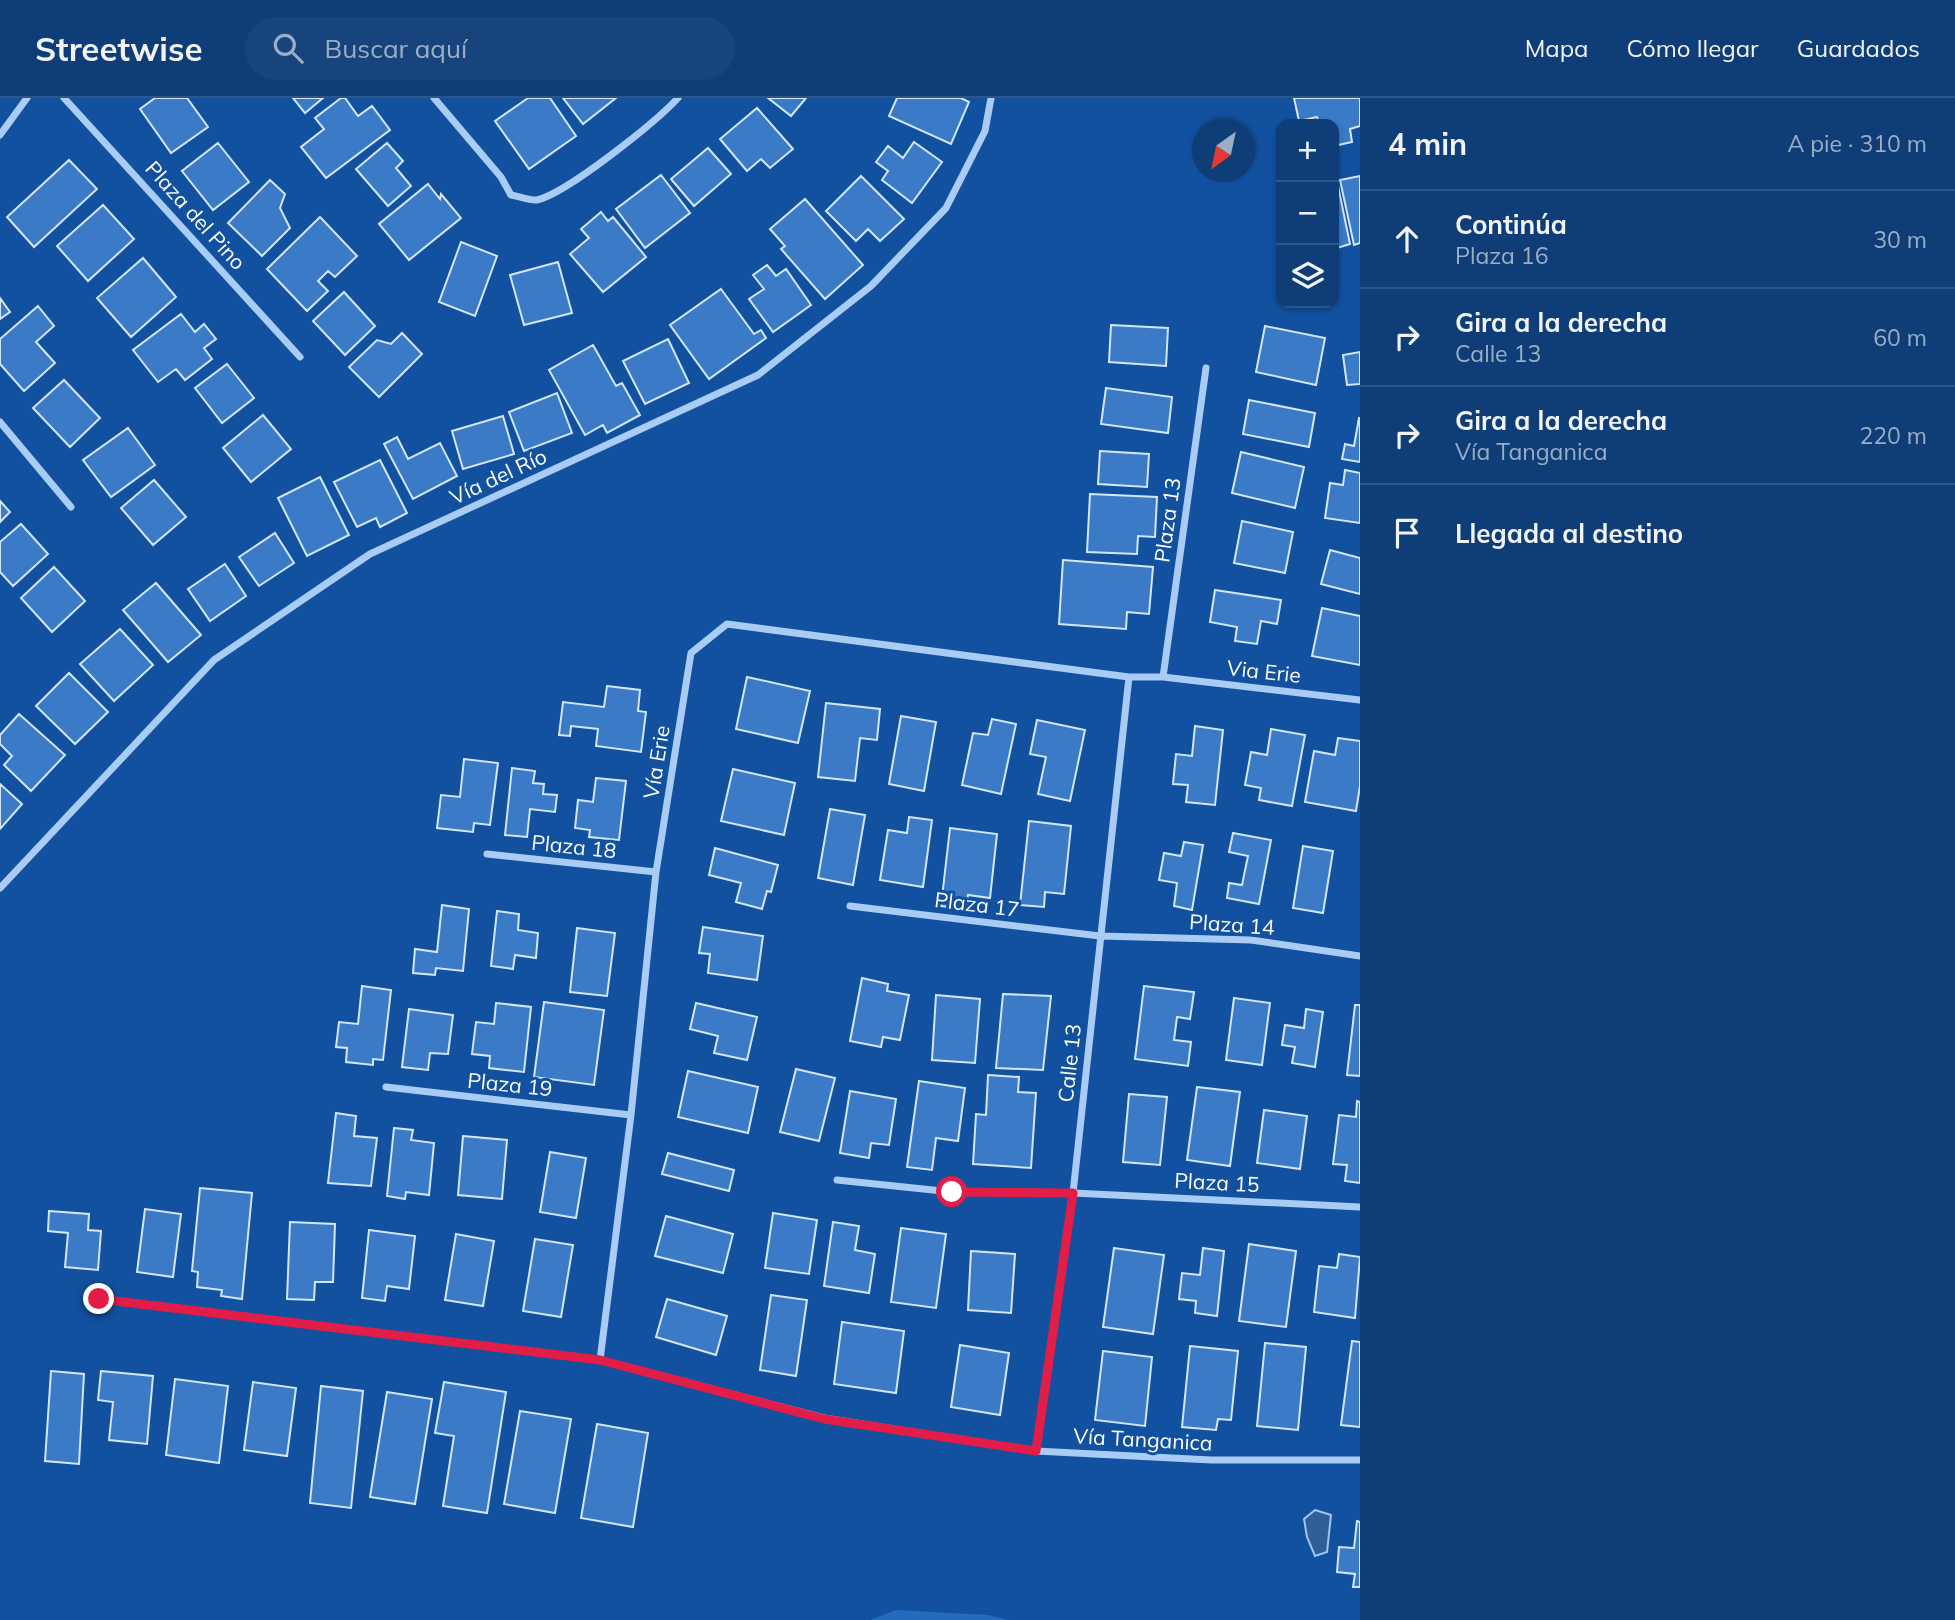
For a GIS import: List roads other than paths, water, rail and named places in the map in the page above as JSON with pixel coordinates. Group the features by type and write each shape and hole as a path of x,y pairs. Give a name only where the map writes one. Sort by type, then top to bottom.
{"street":[{"path":"0,135 27,98"},
{"name":"Plaza del Pino","path":"64,98 300,357"},
{"path":"434,98 501,177 510,195 536,200 572,182 663,115 678,98"},
{"name":"Vía del Río","path":"0,888 214,660 370,554 758,375 871,286 946,208 985,131 991,98"},
{"name":"Plaza 13","path":"1163,677 1206,368"},
{"path":"0,422 71,507"},
{"name":"Vía Erie","path":"600,1360 631,1115 656,872 691,653 727,624 1129,677 1163,677"},
{"name":"Calle 13","path":"1036,1451 1073,1193 1129,677"},
{"name":"Via Erie","path":"1163,677 1360,700"},
{"name":"Plaza 18","path":"488,854 656,872"},
{"name":"Plaza 17","path":"850,906 1100,936"},
{"name":"Plaza 14","path":"1100,936 1251,940 1360,956"},
{"name":"Plaza 19","path":"386,1087 631,1115"},
{"name":"Plaza 15","path":"837,1180 952,1192 1073,1193 1360,1206"},
{"name":"Vía Tanganica","path":"99,1299 600,1360 824,1419 1036,1451 1210,1460 1360,1460"}]}
